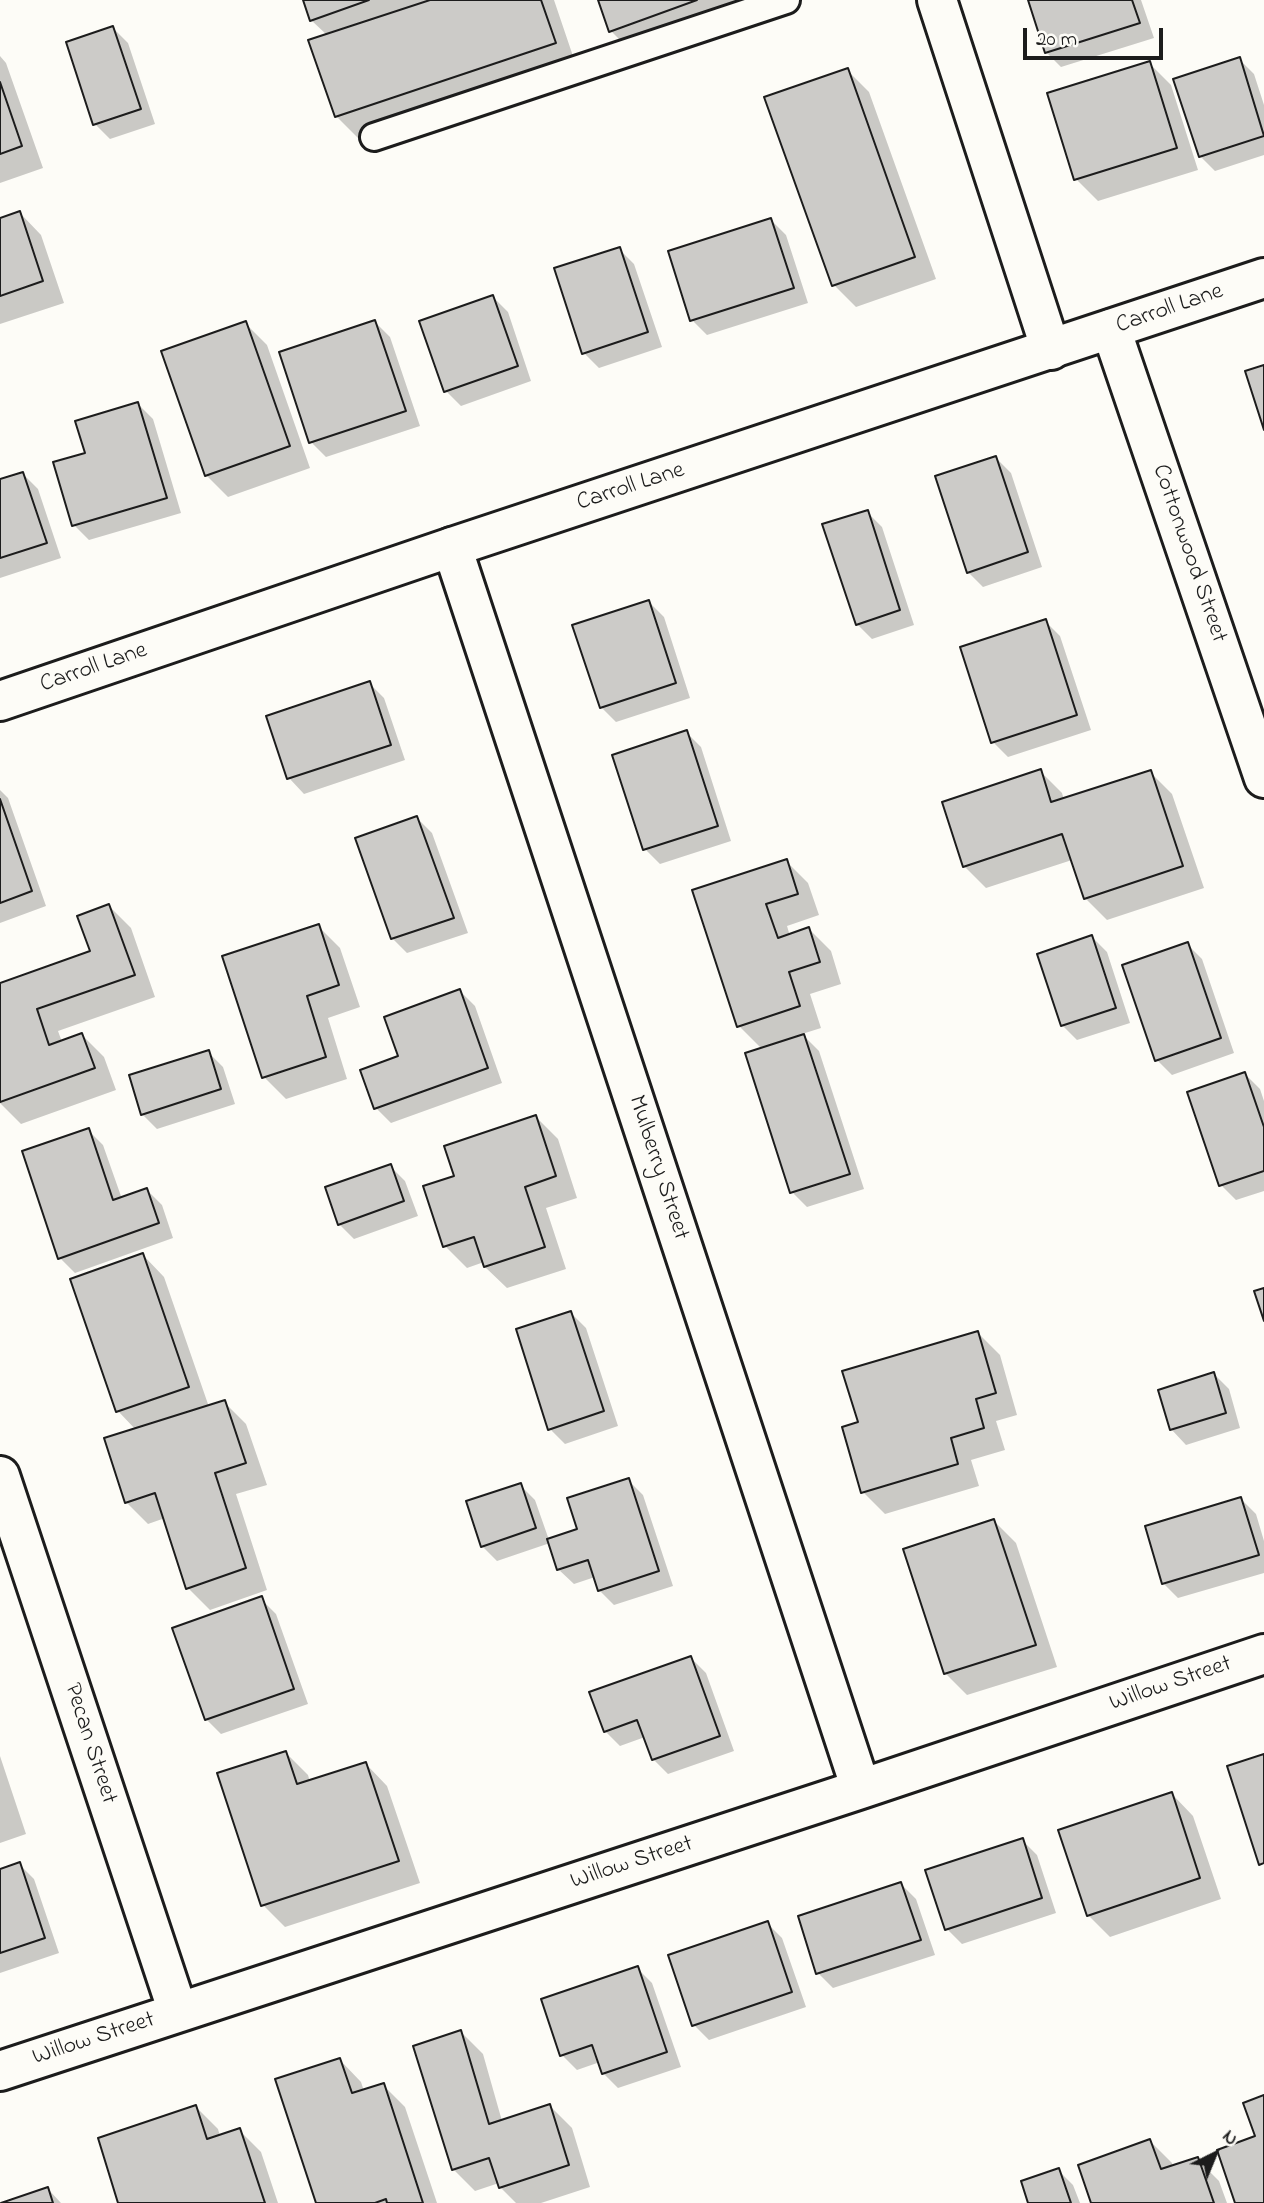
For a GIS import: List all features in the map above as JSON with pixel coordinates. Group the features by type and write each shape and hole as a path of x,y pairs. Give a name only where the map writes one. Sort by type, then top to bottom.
{"street":[{"path":"937,0 1051,350"},
{"name":"Carroll Lane","path":"0,701 452,547 1264,278"},
{"name":"Cottonwood Street","path":"1111,330 1264,778"},
{"name":"Mulberry Street","path":"452,547 861,1789"},
{"name":"Pecan Street","path":"0,1476 178,2012"},
{"name":"Willow Street","path":"0,2071 1264,1654"}],"lane":[{"path":"374,137 786,0"}],"building":[{"path":"303,0 369,0 310,21"},
{"path":"430,0 541,0 556,43 335,117 308,40"},
{"path":"598,0 697,0 609,32"},
{"path":"1028,0 1132,0 1140,23 1045,53"},
{"path":"113,26 141,109 93,125 66,42"},
{"path":"1240,57 1264,136 1199,157 1173,79"},
{"path":"1150,61 1177,148 1074,180 1047,93"},
{"path":"848,68 915,257 832,286 764,97"},
{"path":"0,82 22,146 0,154"},
{"path":"20,211 43,281 0,296 0,218"},
{"path":"771,218 794,288 690,321 668,251"},
{"path":"620,247 648,332 582,354 554,268"},
{"path":"493,295 518,366 444,392 419,321"},
{"path":"375,320 406,411 309,443 279,352"},
{"path":"246,321 290,446 205,476 161,351"},
{"path":"1264,365 1264,430 1245,371"},
{"path":"138,402 167,498 72,526 53,462 85,453 75,421"},
{"path":"996,456 1028,552 967,573 935,476"},
{"path":"23,472 47,543 0,558 0,479"},
{"path":"868,510 900,610 856,625 822,524"},
{"path":"649,600 676,683 600,708 572,625"},
{"path":"1046,619 1077,715 991,743 960,647"},
{"path":"370,681 391,745 287,779 266,716"},
{"path":"687,730 718,826 643,850 612,755"},
{"path":"1041,769 1051,802 1151,770 1183,866 1084,899 1062,834 963,867 942,802"},
{"path":"0,799 32,891 0,903"},
{"path":"417,816 454,918 391,939 355,838"},
{"path":"787,859 798,894 766,904 778,938 809,927 820,962 789,972 800,1006 737,1027 692,890"},
{"path":"109,904 135,975 37,1009 49,1045 82,1033 95,1068 0,1102 0,983 90,951 77,916"},
{"path":"319,924 339,985 307,996 326,1057 262,1078 222,956"},
{"path":"1092,935 1116,1008 1061,1026 1037,954"},
{"path":"1188,942 1221,1038 1155,1061 1122,965"},
{"path":"460,989 488,1068 374,1109 360,1070 398,1056 384,1017"},
{"path":"804,1034 850,1174 790,1193 745,1053"},
{"path":"209,1050 221,1089 141,1115 129,1075"},
{"path":"1245,1072 1264,1127 1264,1171 1219,1186 1187,1092"},
{"path":"536,1115 556,1176 525,1187 545,1247 484,1267 474,1237 443,1247 423,1186 454,1176 444,1146"},
{"path":"89,1128 113,1200 147,1188 159,1223 58,1259 22,1151"},
{"path":"391,1164 404,1201 338,1225 325,1187"},
{"path":"143,1253 189,1387 116,1412 70,1279"},
{"path":"1264,1288 1264,1321 1254,1291"},
{"path":"571,1311 604,1411 548,1430 516,1329"},
{"path":"978,1331 996,1393 976,1399 984,1428 951,1438 958,1464 861,1493 842,1427 858,1422 842,1371"},
{"path":"1214,1372 1226,1413 1170,1430 1158,1390"},
{"path":"225,1400 246,1463 215,1473 246,1568 186,1589 155,1493 125,1503 104,1438"},
{"path":"629,1478 659,1571 598,1591 588,1560 557,1570 547,1539 577,1529 567,1498"},
{"path":"521,1483 536,1528 481,1547 466,1501"},
{"path":"1241,1497 1259,1555 1162,1584 1145,1526"},
{"path":"994,1519 1036,1645 944,1674 903,1549"},
{"path":"262,1596 294,1689 205,1720 172,1628"},
{"path":"691,1656 720,1736 652,1760 637,1720 604,1732 589,1692"},
{"path":"286,1751 297,1784 366,1762 399,1861 261,1906 217,1773"},
{"path":"1264,1754 1264,1863 1259,1865 1227,1766"},
{"path":"1172,1792 1200,1878 1087,1916 1058,1830"},
{"path":"1023,1838 1042,1898 945,1930 925,1870"},
{"path":"20,1862 45,1938 0,1953 0,1869"},
{"path":"901,1882 921,1940 816,1974 798,1916"},
{"path":"768,1921 792,1992 692,2026 668,1955"},
{"path":"638,1966 667,2052 602,2074 592,2045 560,2056 541,1999"},
{"path":"461,2030 489,2124 550,2104 569,2165 499,2188 489,2158 452,2170 413,2046"},
{"path":"340,2058 352,2093 384,2083 423,2203 387,2203 386,2199 375,2203 316,2203 275,2079"},
{"path":"1264,2095 1264,2203 1235,2203 1217,2150 1255,2136 1243,2103"},
{"path":"196,2105 207,2139 240,2128 265,2203 118,2203 98,2138"},
{"path":"1150,2139 1161,2169 1198,2157 1214,2203 1091,2203 1078,2165"},
{"path":"1059,2168 1071,2203 1028,2203 1021,2181"},
{"path":"48,2187 53,2203 1,2203"}]}
